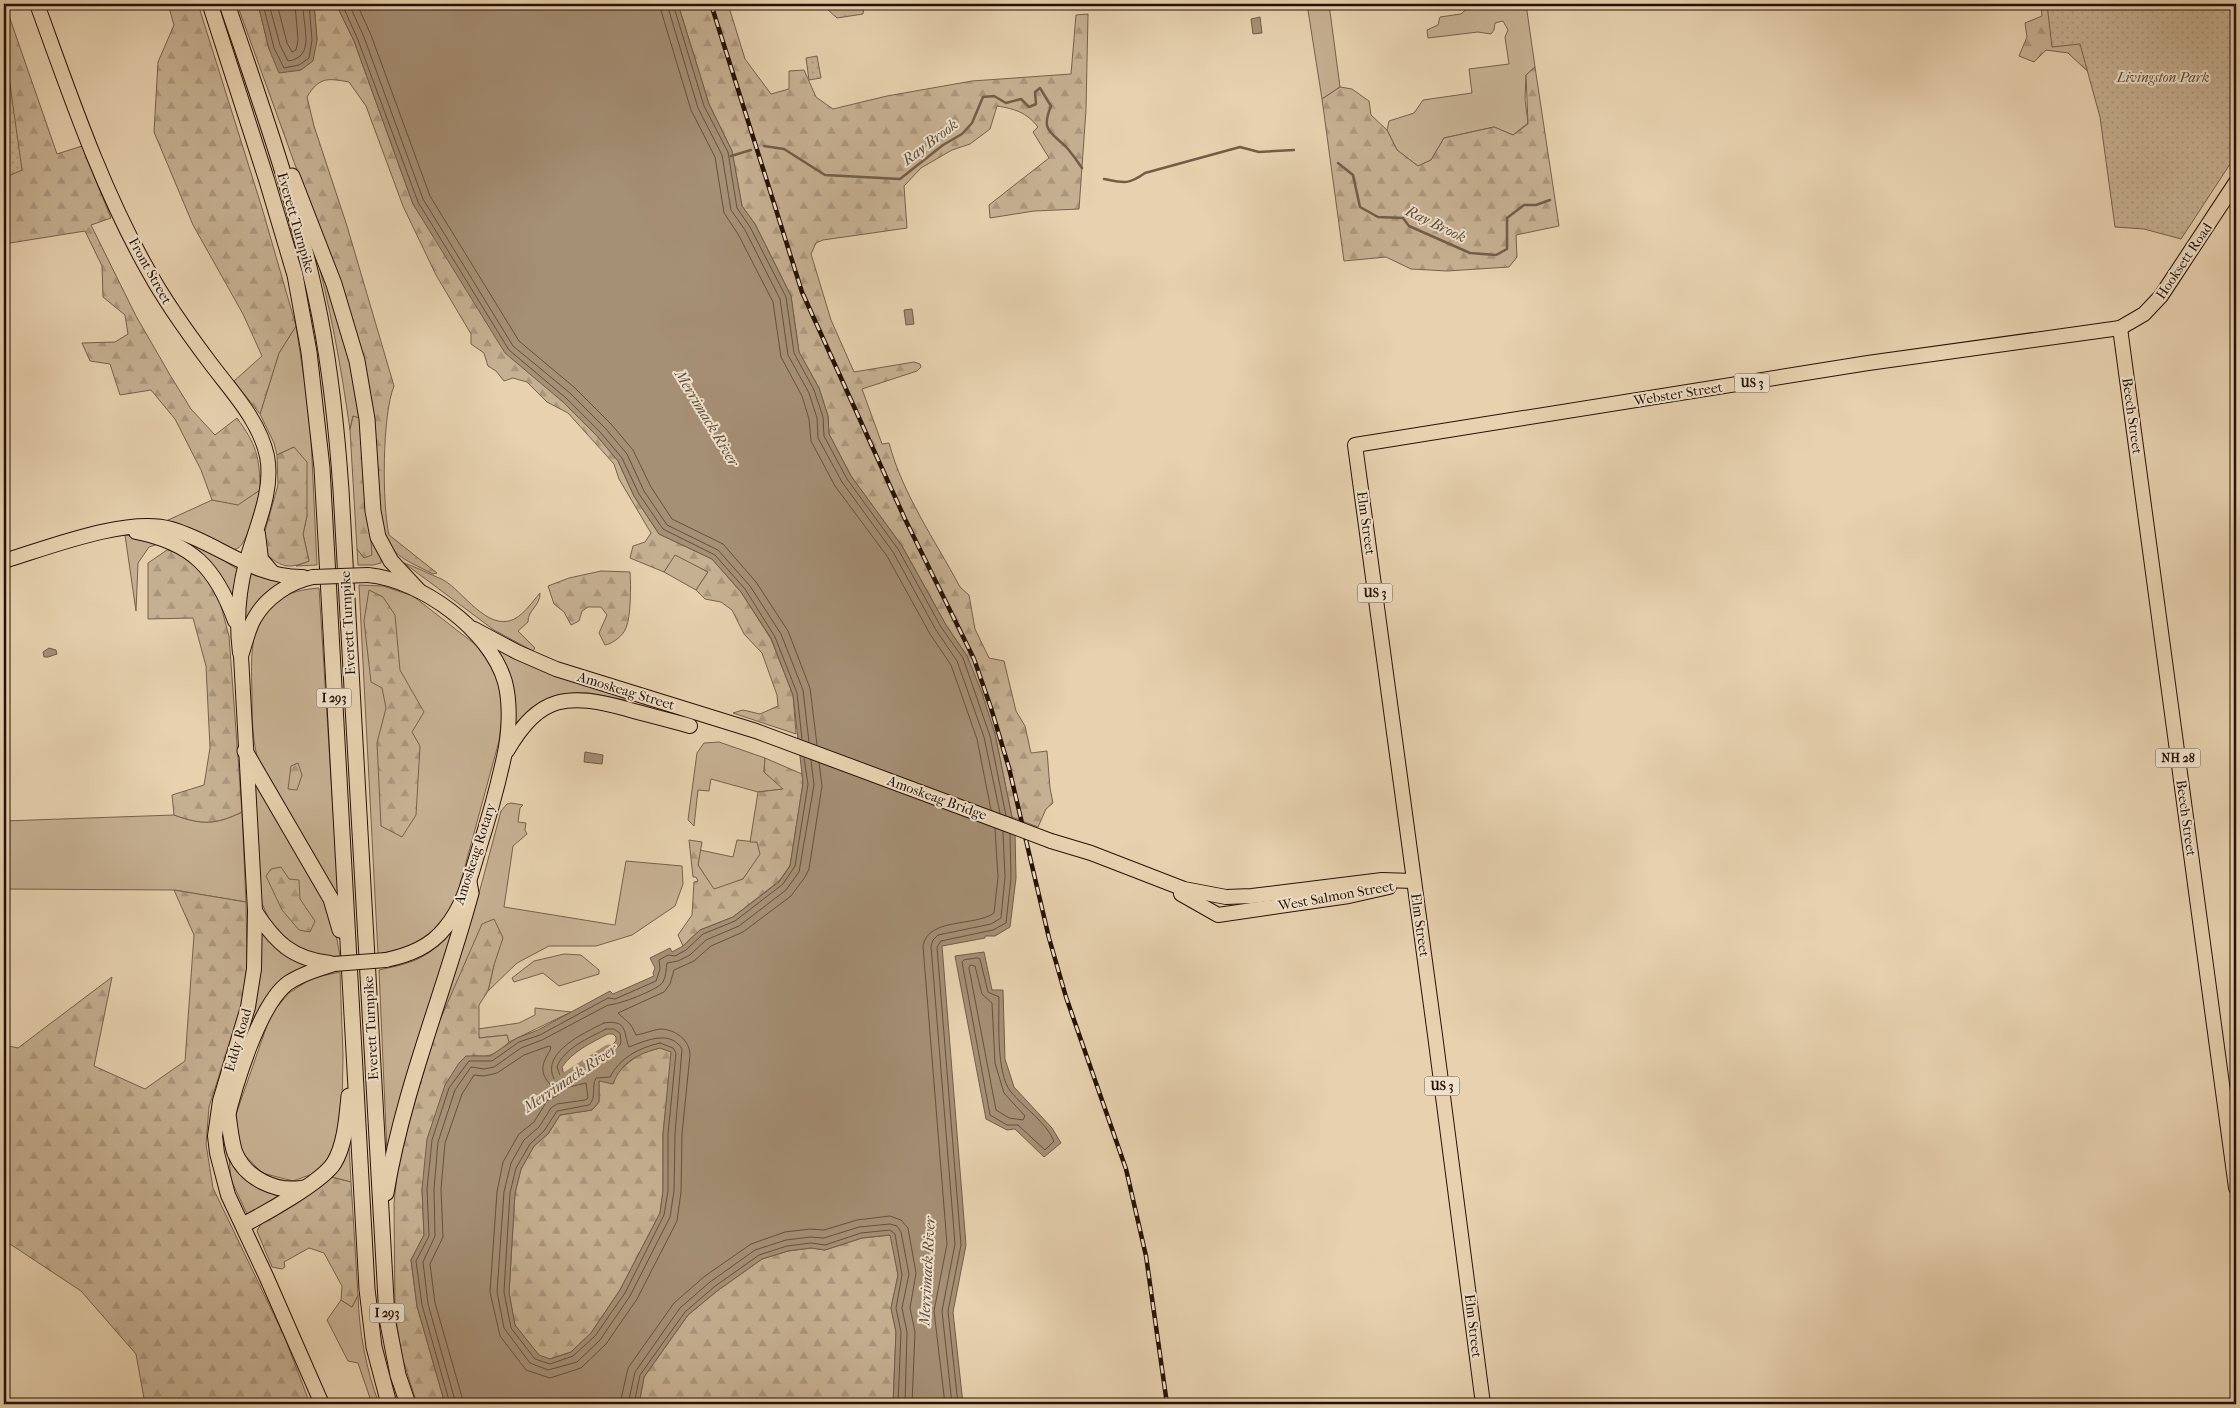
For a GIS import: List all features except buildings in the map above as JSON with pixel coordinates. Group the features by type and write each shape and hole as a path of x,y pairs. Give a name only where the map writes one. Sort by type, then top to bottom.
{"highway":[{"name":"Everett Turnpike","path":"210,4 290,256 309,352 322,468 353,1052 371,1328 378,1366 389,1404"},
{"name":"Everett Turnpike","path":"227,4 266,118 310,269 328,365 337,432 390,1337 398,1375 408,1404"},
{"path":"266,118 286,160 324,257 352,342 365,404 372,511 378,537 391,560 418,590"},
{"path":"245,751 331,899 339,923 349,972"},
{"path":"382,1219 395,1141 463,923 471,892 469,882"},
{"path":"243,1225 322,1177 339,1153 348,1105 353,1052"},
{"path":"228,1115 235,1152 245,1168 269,1185 288,1189 305,1187"}],"main road":[{"name":"Front Street","path":"36,4 86,135 137,250 180,322 248,414 262,440 268,459 268,480 257,526"},
{"name":"Hooksett Road","path":"2120,328 2144,314 2161,296 2236,182"},
{"name":"Webster Street","path":"1354,445 1884,361 2120,328"},
{"name":"Beech Street","path":"2120,328 2236,1188"},
{"name":"Elm Street","path":"1354,445 1483,1404"},
{"path":"4,561 116,530 141,526 169,528 187,534 245,565 293,577 314,577"},
{"path":"257,526 261,559 273,573"},
{"path":"224,554 239,555 257,526"},
{"path":"241,656 237,625 245,565 257,526"},
{"path":"116,530 163,538 190,552 204,565 221,589 237,625"},
{"name":"Amoskeag Rotary","path":"368,575 393,579 418,590 474,629 495,660 505,682 508,708 504,756 469,882 456,913 438,935 415,952 386,960 334,964 311,961 285,948 271,934 255,910 241,656 254,618 266,604 288,586 297,581 314,577 368,575"},
{"name":"Amoskeag Street","path":"474,629 517,652 556,669 783,741"},
{"name":"Amoskeag Street","path":"504,756 517,734 532,717 554,704 576,699 597,701 690,726"},
{"name":"Amoskeag Bridge","path":"783,741 1051,841 1091,853"},
{"name":"West Salmon Street","path":"1091,853 1198,893 1232,898 1382,880 1414,882"},
{"name":"Eddy Road","path":"255,910 254,969 248,1008 216,1120 215,1136 228,1195 322,1404"},
{"name":"Eddy Road","path":"221,1167 222,1142 228,1115 263,1013 274,997 288,984 303,975 334,964"}],"green space":[{"path":"168,4 198,4 262,208 296,326 279,353 260,414 234,381 262,356 243,314 193,225 154,132 158,62 174,25"},
{"path":"237,4 258,4 269,49 317,40 314,4 336,4 354,41 413,204 563,402 597,436 618,461 634,496 659,534 712,559 741,592 771,639 793,695 796,734 733,713 743,710 760,714 778,706 777,695 762,653 744,634 732,610 721,602 705,599 696,590 708,572 675,555 664,572 630,558 633,546 645,542 651,533 619,479 614,464 568,413 547,402 527,382 513,378 504,381 496,371 488,366 484,353 471,344 471,334 436,275 403,206 366,106 349,82 324,80 311,90 307,97 314,126 347,226 394,386 387,417 384,460 385,503 389,535 437,573 433,574 413,564 392,549 379,520 373,426 307,198"},
{"path":"678,4 728,4 745,59 771,94 789,89 789,71 804,70 816,97 833,109 887,96 972,81 1071,74 1076,15 1088,14 1086,110 1079,209 1034,211 990,218 989,205 1049,158 1033,132 1038,127 1034,122 1020,112 997,106 990,129 970,144 952,150 921,168 904,186 907,228 823,240 816,243 811,254 831,320 854,372 914,362 920,364 921,367 917,371 862,389 882,444 889,443 902,481 920,517 960,587 969,595 975,629 989,658 1004,661 1016,711 1025,726 1031,753 1047,751 1053,803 1046,809 1038,827 1012,817 995,734 967,656 946,625 902,546 851,476 829,434 828,416 819,388 799,352 791,296 755,224 742,206 732,151 709,104"},
{"path":"825,4 864,4 863,14 837,18 826,8"},
{"path":"1307,4 1329,4 1340,87 1322,99"},
{"path":"1472,4 1526,4 1535,67 1526,75 1525,99 1528,123 1513,135 1494,127 1444,138 1431,160 1418,166 1397,150 1387,130 1389,121 1414,113 1423,100 1472,93 1469,69 1509,64 1505,37 1508,30 1503,21 1495,23 1491,34 1478,32 1428,38 1427,30 1438,25 1440,17 1461,14"},
{"path":"2041,4 2091,4 2098,81 2068,53 2046,50 2034,62 2019,56 2027,37 2025,23 2042,16"},
{"name":"Livingston Park","path":"2047,4 2236,4 2236,155 2181,239 2144,229 2115,227 2100,117 2080,44 2052,47"},
{"path":"4,7 8,13 57,154 82,146 111,218 91,225 136,316 191,409 215,435 237,418 253,444 258,460 260,490 238,505 212,500 201,470 175,419 151,390 120,395 110,364 90,361 82,343 115,342 128,334 125,315 103,297 102,266 85,231 10,243 4,246"},
{"path":"4,53 22,170 4,178"},
{"path":"817,56 821,78 809,80 806,58"},
{"path":"1535,67 1559,226 1516,235 1517,257 1509,267 1447,271 1411,269 1386,257 1344,261 1322,99 1340,87 1352,89 1369,101 1371,115 1387,130 1397,150 1418,166 1431,160 1444,138 1494,127 1513,135 1528,124 1526,75"},
{"path":"313,243 350,352 362,419 353,416 350,430 325,289"},
{"path":"296,326 310,417 317,565 296,566 309,561 303,534 307,516 294,447 277,455 274,443 260,414 279,353"},
{"path":"353,416 362,419 372,555 364,558 357,549 350,430"},
{"path":"294,447 307,462 307,516 303,534 309,561 286,566 266,554 265,531 278,485 277,455"},
{"path":"260,490 248,533 241,546 234,550 228,551 166,521 212,500 238,504"},
{"path":"370,531 381,558 381,563 358,565 357,549 364,558"},
{"path":"173,533 208,550 240,571 234,607"},
{"path":"125,535 145,537 164,542 149,547 138,563 136,611"},
{"path":"167,550 187,555 203,570 218,595 229,636 242,812 216,821 193,821 174,815 172,795 204,785 210,748 206,666 193,618 148,619 148,563"},
{"path":"675,554 708,572 696,590 664,572"},
{"path":"404,563 447,582 480,612 489,618 499,621 509,621 518,617 540,593 538,602 530,614 528,622 518,631 535,648 533,651 494,630"},
{"path":"601,571 630,572 628,623 617,639 605,645 599,633 607,615 601,607 588,607 582,611 579,621 571,625 564,612 554,604 548,586 569,578"},
{"path":"248,573 291,581 242,641"},
{"path":"359,585 383,586 413,596 485,652 499,683 503,710 499,741 455,903 436,929 408,948 378,954"},
{"path":"319,588 339,905 259,764 253,728 252,653 254,636 259,621 267,608 280,598 297,592"},
{"path":"369,590 383,597 395,615 400,670 424,712 412,732 420,746 416,815 402,837 381,826 377,743 386,708 382,688 371,682 364,621"},
{"path":"494,646 631,699 631,701 588,693 566,694 537,706 512,727"},
{"path":"719,742 765,758 764,772 784,789 758,792 711,779 709,791 698,790 694,826 688,820 697,753 704,743"},
{"path":"765,758 802,774 803,783 790,866 779,881 733,917 700,930 683,946 678,935 692,915 694,882 698,881 696,877 693,877 689,840 702,842 698,865 714,889 743,879 760,854 757,842 750,842 758,792 783,789 764,772"},
{"path":"298,763 302,775 297,790 288,789 291,766"},
{"path":"253,775 333,918 340,956 322,957 296,947 272,926 260,899"},
{"path":"507,804 523,805 520,808 518,822 526,823 525,830 527,834 513,846 504,907 615,925 626,861 682,866 683,884 675,906 632,935 596,946 549,946 517,963 488,991 494,965 437,1027 478,897 501,811"},
{"path":"242,812 246,902 174,890 4,889 4,821 174,815 193,821 208,822 224,819"},
{"path":"737,840 757,842 761,854 743,879 714,890 698,865 700,850 733,857"},
{"path":"281,867 289,879 299,880 300,899 315,921 310,932 299,930 282,910 266,876 271,869"},
{"path":"174,890 246,902 247,964 243,1001 209,1107 206,1144 213,1188 285,1338 310,1404 145,1404 136,1354 81,1291 4,1240 4,1045 18,1048 112,977 94,1066 145,1089 185,1061 194,935"},
{"path":"494,919 503,938 488,991 479,1005 479,1038 507,1035 509,1042 488,1056 473,1055 422,1189 424,1235 411,1260 417,1306 445,1404 417,1404 402,1357 395,1313 394,1203 399,1155 437,1027 482,924"},
{"path":"459,922 387,1153 379,970 416,960 425,955 441,943"},
{"path":"259,925 318,966 275,987 260,1006 238,1068"},
{"path":"564,954 581,955 599,970 599,974 559,986 543,973 514,982 512,978 534,961"},
{"path":"340,972 343,1056 342,1108 337,1148 321,1171 293,1181 262,1173 240,1150 234,1120 271,1014 289,993 312,978"},
{"path":"535,1008 571,1012 509,1042 507,1035 479,1038 478,1029 519,1023 535,1015"},
{"path":"660,1048 672,1052 663,1134 663,1191 660,1213 620,1290 591,1333 571,1352 550,1359 539,1356 515,1325 509,1293 515,1193 521,1169 534,1146 548,1134 560,1115 592,1110 599,1102 599,1081 618,1071 641,1053"},
{"path":"349,1146 351,1182 331,1177 341,1166"},
{"path":"228,1147 239,1166 289,1192 248,1216 231,1180"},
{"path":"331,1177 351,1182 358,1295 352,1307 341,1300 342,1286 324,1253 309,1248 284,1262 285,1267 282,1269 272,1267 257,1231 263,1220"},
{"path":"891,1235 898,1275 891,1308 896,1332 893,1404 639,1404 644,1377 688,1315 717,1291 762,1259 788,1251 811,1248 825,1250 862,1238"},
{"path":"358,1295 364,1350 379,1404 372,1404 358,1363 348,1361 327,1320 341,1300 352,1307"}],"water":[{"path":"258,4 314,4 317,40 313,61 301,70 279,73 269,49"},
{"path":"336,4 678,4 709,104 732,151 742,206 755,224 791,296 799,352 819,388 828,416 829,434 851,476 902,546 946,625 967,656 981,690 995,734 1015,832 1016,878 1010,927 995,936 985,936 985,938 942,946 966,1245 953,1312 963,1404 893,1404 896,1332 891,1308 898,1275 890,1235 862,1238 825,1250 811,1248 788,1251 762,1259 717,1291 688,1315 644,1377 639,1404 445,1404 417,1306 411,1260 424,1235 422,1189 427,1139 445,1085 459,1063 466,1056 490,1056 517,1038 538,1030 610,991 613,994 654,976 655,968 650,958 670,948 672,952 683,946 700,930 733,917 779,882 790,866 803,783 793,695 771,638 741,592 712,559 659,534 634,496 618,461 597,436 563,402 505,353 413,204 354,41","holes":["608,1034 613,1034 616,1037 613,1045 580,1072 564,1075 562,1067 571,1056","660,1048 671,1052 663,1134 663,1191 660,1213 620,1290 591,1333 571,1352 550,1359 539,1355 515,1325 509,1293 515,1193 521,1169 534,1146 548,1134 560,1115 592,1110 599,1102 599,1081 613,1084 626,1064 638,1056"]},
{"path":"1260,17 1262,33 1253,34 1251,19"},
{"path":"912,309 914,324 906,325 904,310"},
{"path":"49,648 56,650 57,654 44,657 43,652"},
{"path":"585,752 603,755 602,764 584,762"},
{"path":"984,952 992,990 1003,990 1005,1059 1014,1087 1052,1128 1061,1143 1044,1157 1015,1129 1007,1130 986,1119 955,956"}],"waterway":[{"name":"Ray Brook","path":"764,146 784,149 825,175 900,179 943,145 962,134 972,123 983,97 994,96 1006,103 1021,99 1029,107 1036,104 1035,92 1040,88 1051,106 1047,121 1049,131 1068,149 1082,168"},
{"name":"Ray Brook","path":"1104,179 1126,182 1134,180 1145,173 1240,147 1259,152 1294,150"},
{"name":"Ray Brook","path":"731,156 751,150"},
{"name":"Ray Brook","path":"1338,163 1353,175 1360,207 1378,217 1403,218 1409,226 1470,253 1496,255 1507,249 1507,218 1524,205 1536,205 1550,200"},
{"name":"Merrimack River","path":"561,1083 609,1052"}],"railway":[{"path":"711,4 802,292 905,519 974,659 991,708 1009,768 1049,938 1066,997 1126,1169 1146,1256 1167,1404"}]}
